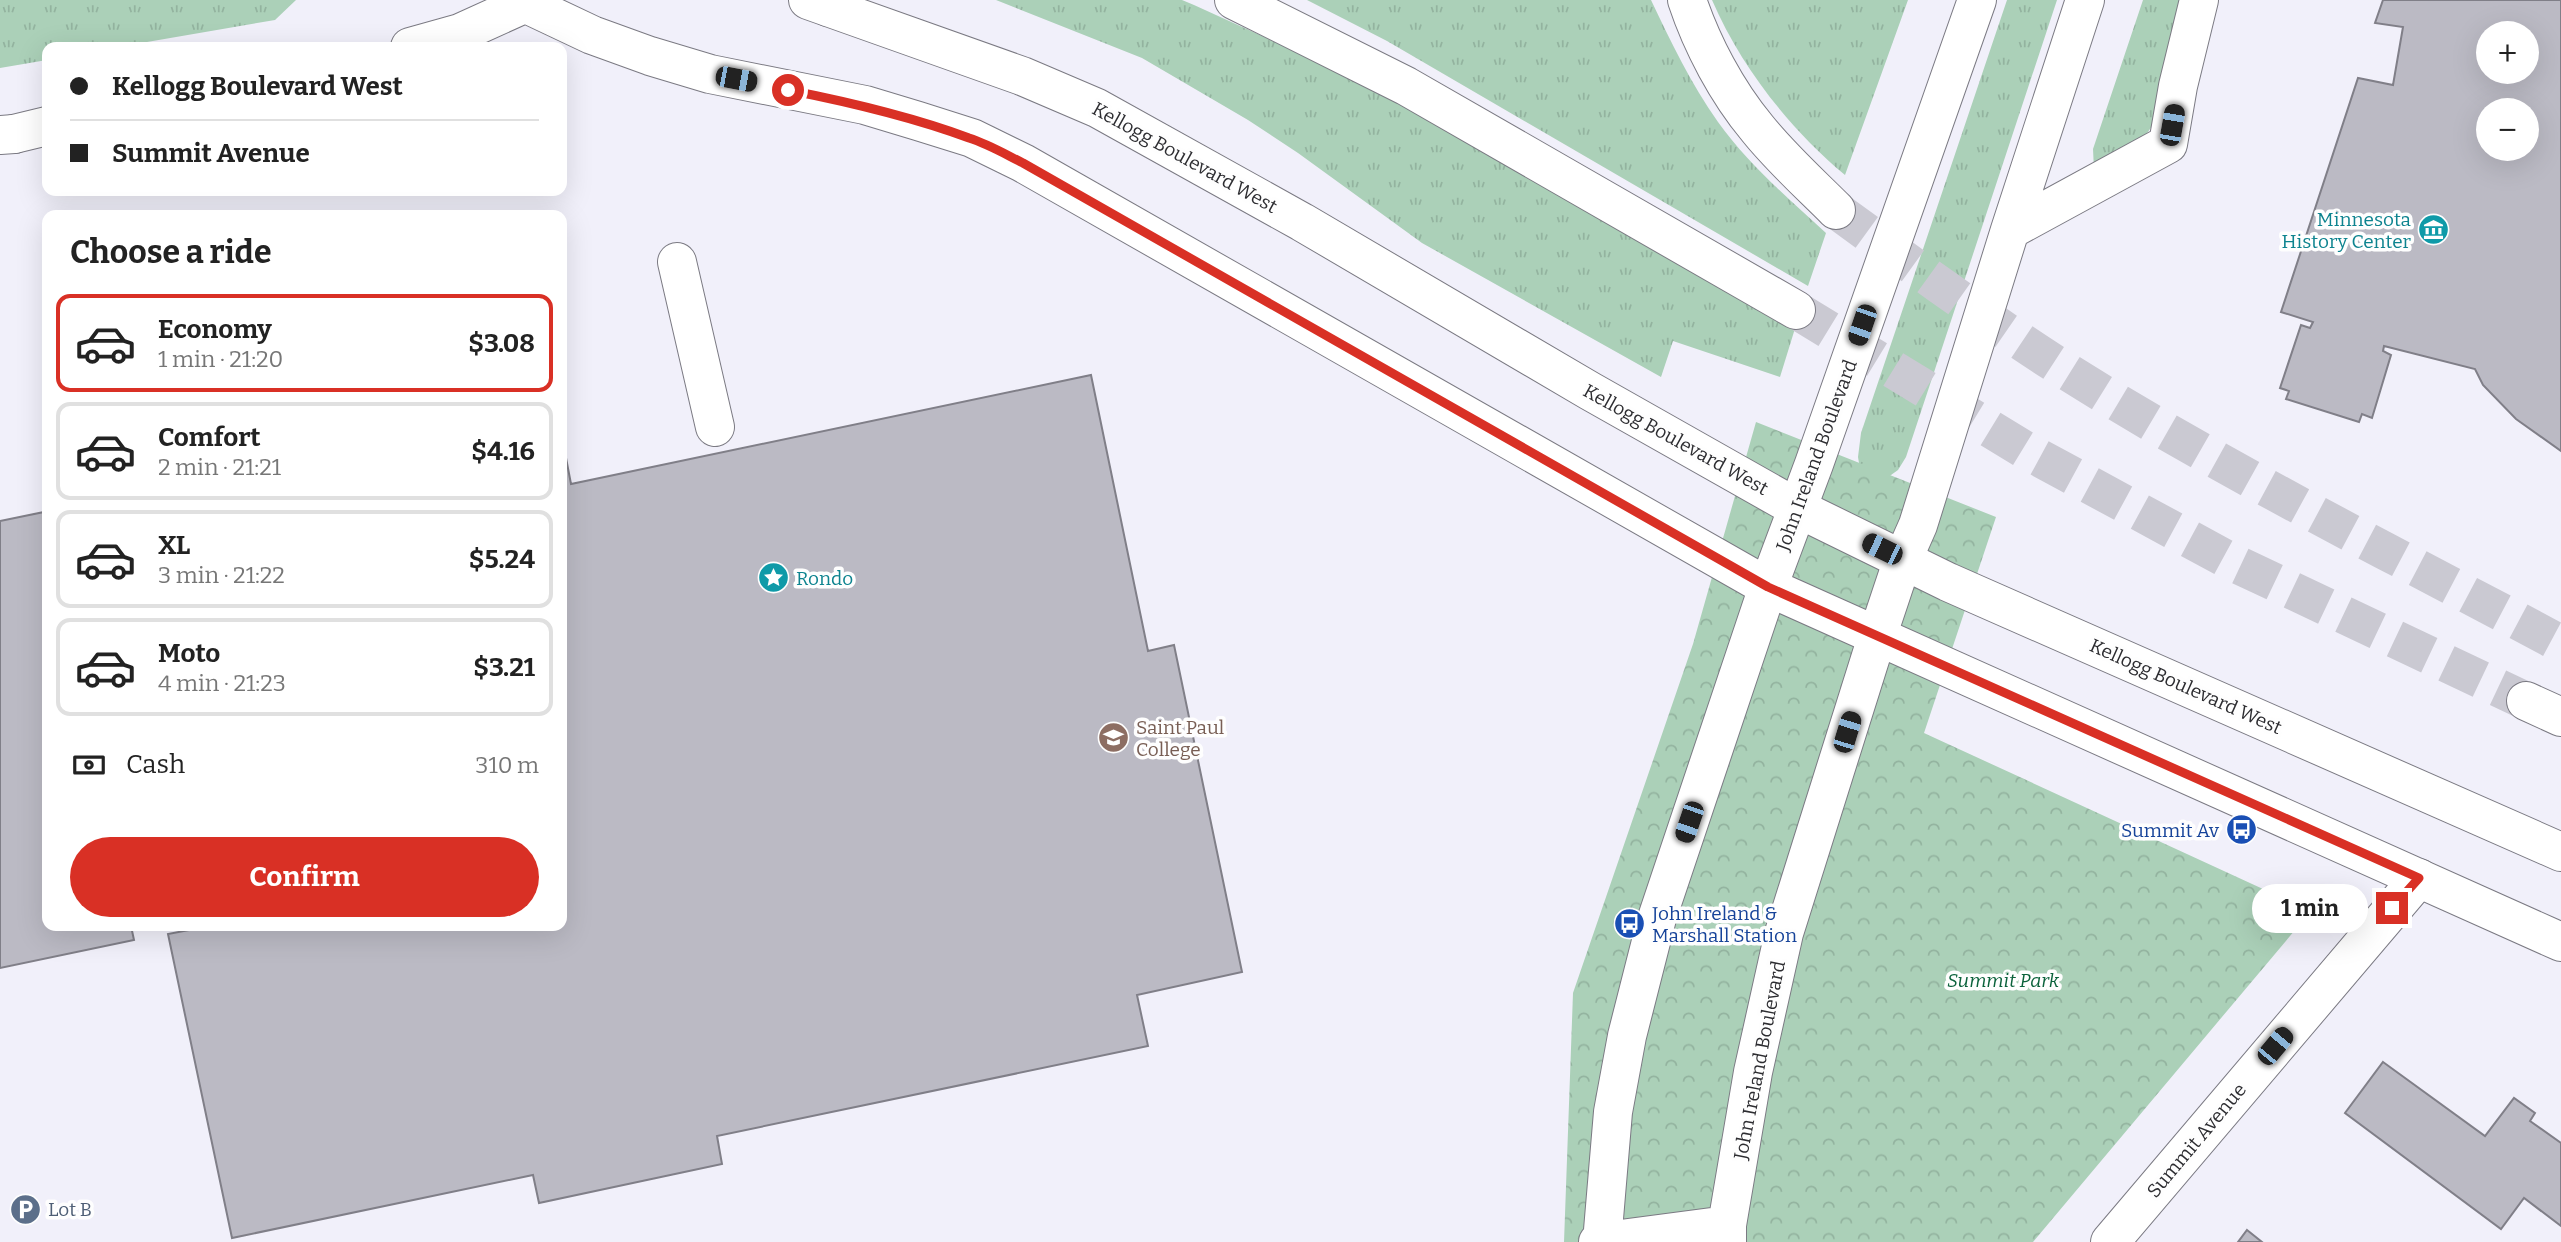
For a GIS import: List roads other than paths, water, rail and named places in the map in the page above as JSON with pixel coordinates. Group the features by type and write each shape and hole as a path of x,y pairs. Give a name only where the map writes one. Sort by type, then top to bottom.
{"main road":[{"path":"1234,0 1406,86 1796,310"},
{"path":"1687,0 1700,34 1754,126 1836,210"},
{"name":"John Ireland Boulevard","path":"1600,1242 1613,1112 1644,963 1657,918 1768,587 1977,0"},
{"name":"John Ireland Boulevard","path":"1727,1233 1753,1072 1784,933 1877,637 1903,559 1918,525 2085,0"},
{"path":"2010,230 2168,144 2178,86 2199,0"},
{"path":"428,42 460,33 524,1 592,35 650,56 710,74 865,105 972,138 1023,163 1768,587 2561,942"},
{"name":"Kellogg Boulevard West","path":"818,2 1021,76 1097,108 1302,222 1590,391 1797,508 1948,582 2561,852"},
{"path":"677,262 715,427"},
{"path":"2526,701 2561,716"},
{"name":"Summit Avenue","path":"2109,1242 2419,878"},
{"path":"1600,1242 1727,1233"}],"tunnel":[{"path":"1836,210 2001,328 2118,403 2243,475 2561,644"},
{"path":"1796,310 2025,450 2232,562 2526,701"}],"place":[{"name":"Minnesota History Center","path":"2434,230"},
{"name":"Rondo","path":"773,578"},
{"name":"Saint Paul College","path":"1113,738"},
{"name":"Summit Av","path":"2242,830"},
{"name":"John Ireland & Marshall Station","path":"1629,924"},
{"name":"Lot B","path":"25,1209"}],"park label":[{"name":"Summit Park","path":"2003,980"}]}
